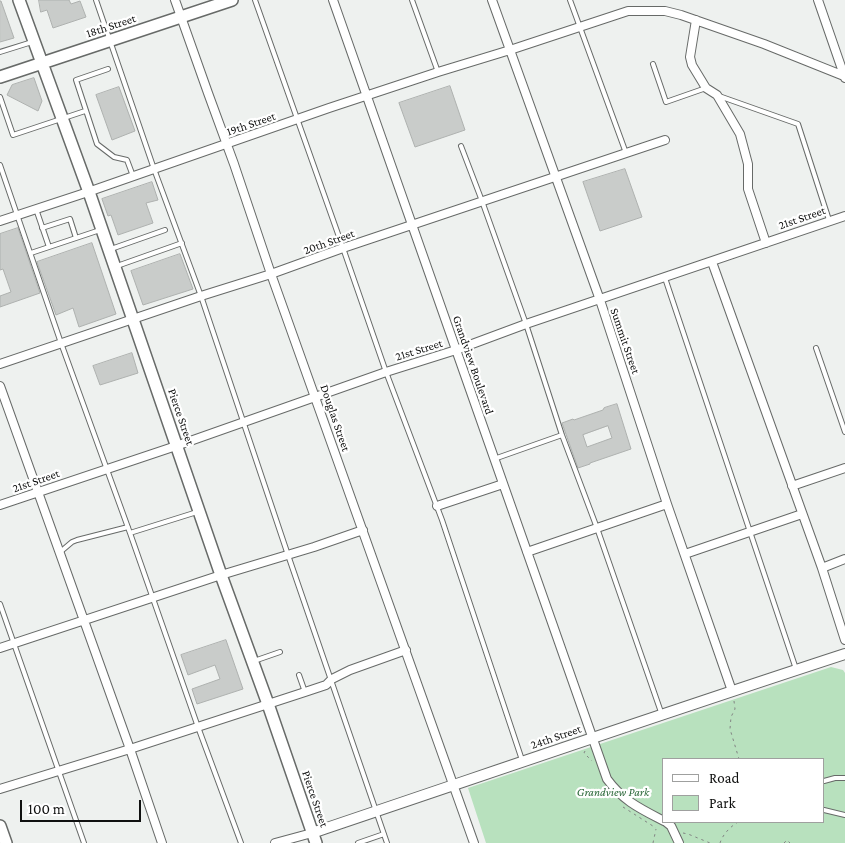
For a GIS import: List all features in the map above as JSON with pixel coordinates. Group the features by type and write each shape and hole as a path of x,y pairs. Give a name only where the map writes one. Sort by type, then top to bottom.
{"main road":[{"name":"Pierce Street","path":"19,0 89,192 314,838"},
{"name":"18th Street","path":"0,77 232,0"},
{"path":"0,826 6,843"}],"street":[{"name":"Douglas Street","path":"175,0 474,843"},
{"name":"Grandview Boulevard","path":"333,0 607,779 616,791 634,806 662,819"},
{"name":"Summit Street","path":"492,0 600,300 667,504 732,690"},
{"path":"818,0 845,77"},
{"name":"19th Street","path":"0,221 366,96 628,11 665,11 682,15 764,44 845,77"},
{"path":"696,20 690,57 692,65 706,88 717,95 740,134 748,164 748,188 766,243"},
{"name":"20th Street","path":"0,364 272,274 343,248 665,140"},
{"name":"21st Street","path":"0,505 845,216"},
{"path":"712,262 822,568 845,640"},
{"path":"0,386 162,843"},
{"path":"792,486 845,468"},
{"path":"437,506 503,484"},
{"path":"527,552 667,504"},
{"path":"685,554 802,514"},
{"path":"0,648 363,530"},
{"path":"822,568 845,559"},
{"path":"0,790 326,685 332,679 350,670 406,650"},
{"name":"24th Street","path":"275,843 314,838 376,811 732,690 845,654"},
{"path":"669,823 679,843"}],"lane":[{"path":"96,0 154,168 201,296 387,843"},
{"path":"255,0 386,372 437,506 523,762"},
{"path":"412,0 438,72"},
{"path":"570,0 626,153"},
{"path":"0,52 34,41"},
{"path":"653,64 666,102 706,88"},
{"path":"108,70 76,80 97,144 114,157 127,160 133,176"},
{"path":"717,95 798,124 829,220"},
{"path":"0,97 13,135 85,111"},
{"path":"462,146 662,715"},
{"path":"0,165 198,727 241,843"},
{"path":"36,209 49,247"},
{"path":"42,228 70,219 76,238"},
{"path":"31,253 102,230"},
{"path":"109,249 165,230"},
{"path":"115,267 182,243"},
{"path":"665,278 796,670"},
{"path":"816,348 845,432"},
{"path":"494,459 562,435"},
{"path":"130,533 199,512"},
{"path":"59,553 77,540 128,527"},
{"path":"0,604 84,843"},
{"path":"252,662 280,652"},
{"path":"299,675 305,692"},
{"path":"825,781 845,778"},
{"path":"825,810 845,815"},
{"path":"358,843 384,834"}],"path":[{"path":"732,690 735,709 729,723 739,758"},
{"path":"653,843 656,828 666,823"},
{"path":"720,843 726,832 736,823"},
{"path":"676,834 688,834 710,843"},
{"path":"784,843 788,840 790,843"}],"green space":[{"name":"Grandview Park","path":"831,667 843,670 845,673 845,843 486,843 468,788"}],"building":[{"path":"39,0 69,0 71,4 80,1 86,17 53,28 47,10 41,12"},
{"path":"0,1 14,38 0,42"},
{"path":"34,78 42,101 38,111 7,95 12,85"},
{"path":"450,86 465,130 415,147 399,103"},
{"path":"119,87 135,131 112,140 96,95"},
{"path":"625,169 642,217 600,231 583,182"},
{"path":"152,182 158,200 146,203 153,223 118,235 111,215 108,216 102,199"},
{"path":"18,228 40,293 0,307 0,296 11,292 3,269 0,270 0,234"},
{"path":"92,243 116,314 79,327 73,308 56,315 37,262"},
{"path":"180,254 193,289 143,305 131,271"},
{"path":"132,353 138,373 100,385 93,366"},
{"path":"617,404 631,449 578,468 562,423 603,410","holes":["608,426 612,438 587,447 583,435"]},
{"path":"226,640 243,689 197,704 192,689 220,679 215,665 188,675 181,655"}]}
